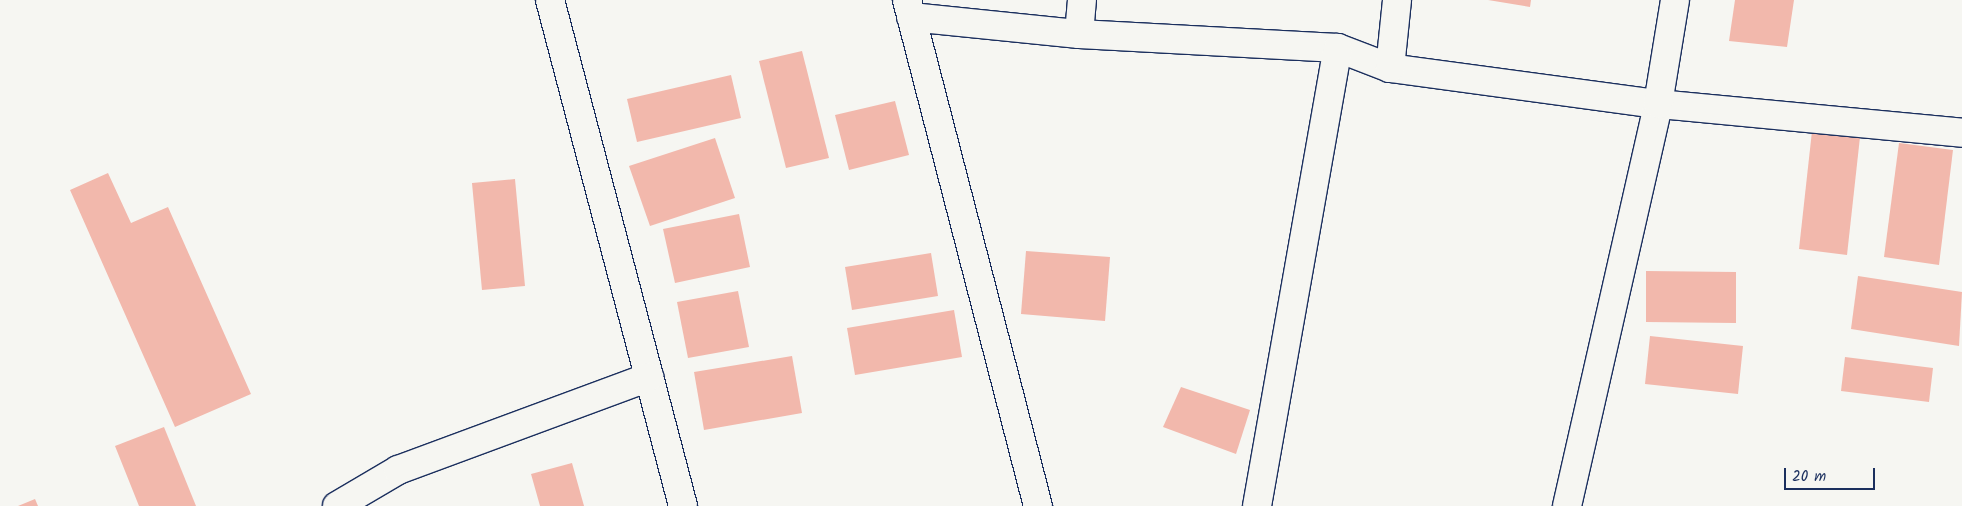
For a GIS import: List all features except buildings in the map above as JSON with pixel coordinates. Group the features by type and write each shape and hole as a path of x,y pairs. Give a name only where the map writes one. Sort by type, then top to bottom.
{"street":[{"path":"550,0 683,506"},
{"path":"1080,34 1082,0"},
{"path":"1390,68 1397,0"},
{"path":"1567,506 1658,104 1675,0"},
{"path":"1038,506 909,8 1080,34 1338,48 1390,68 1658,104 1962,133"},
{"path":"1257,506 1338,48"},
{"path":"337,506 398,470 649,377"}]}
